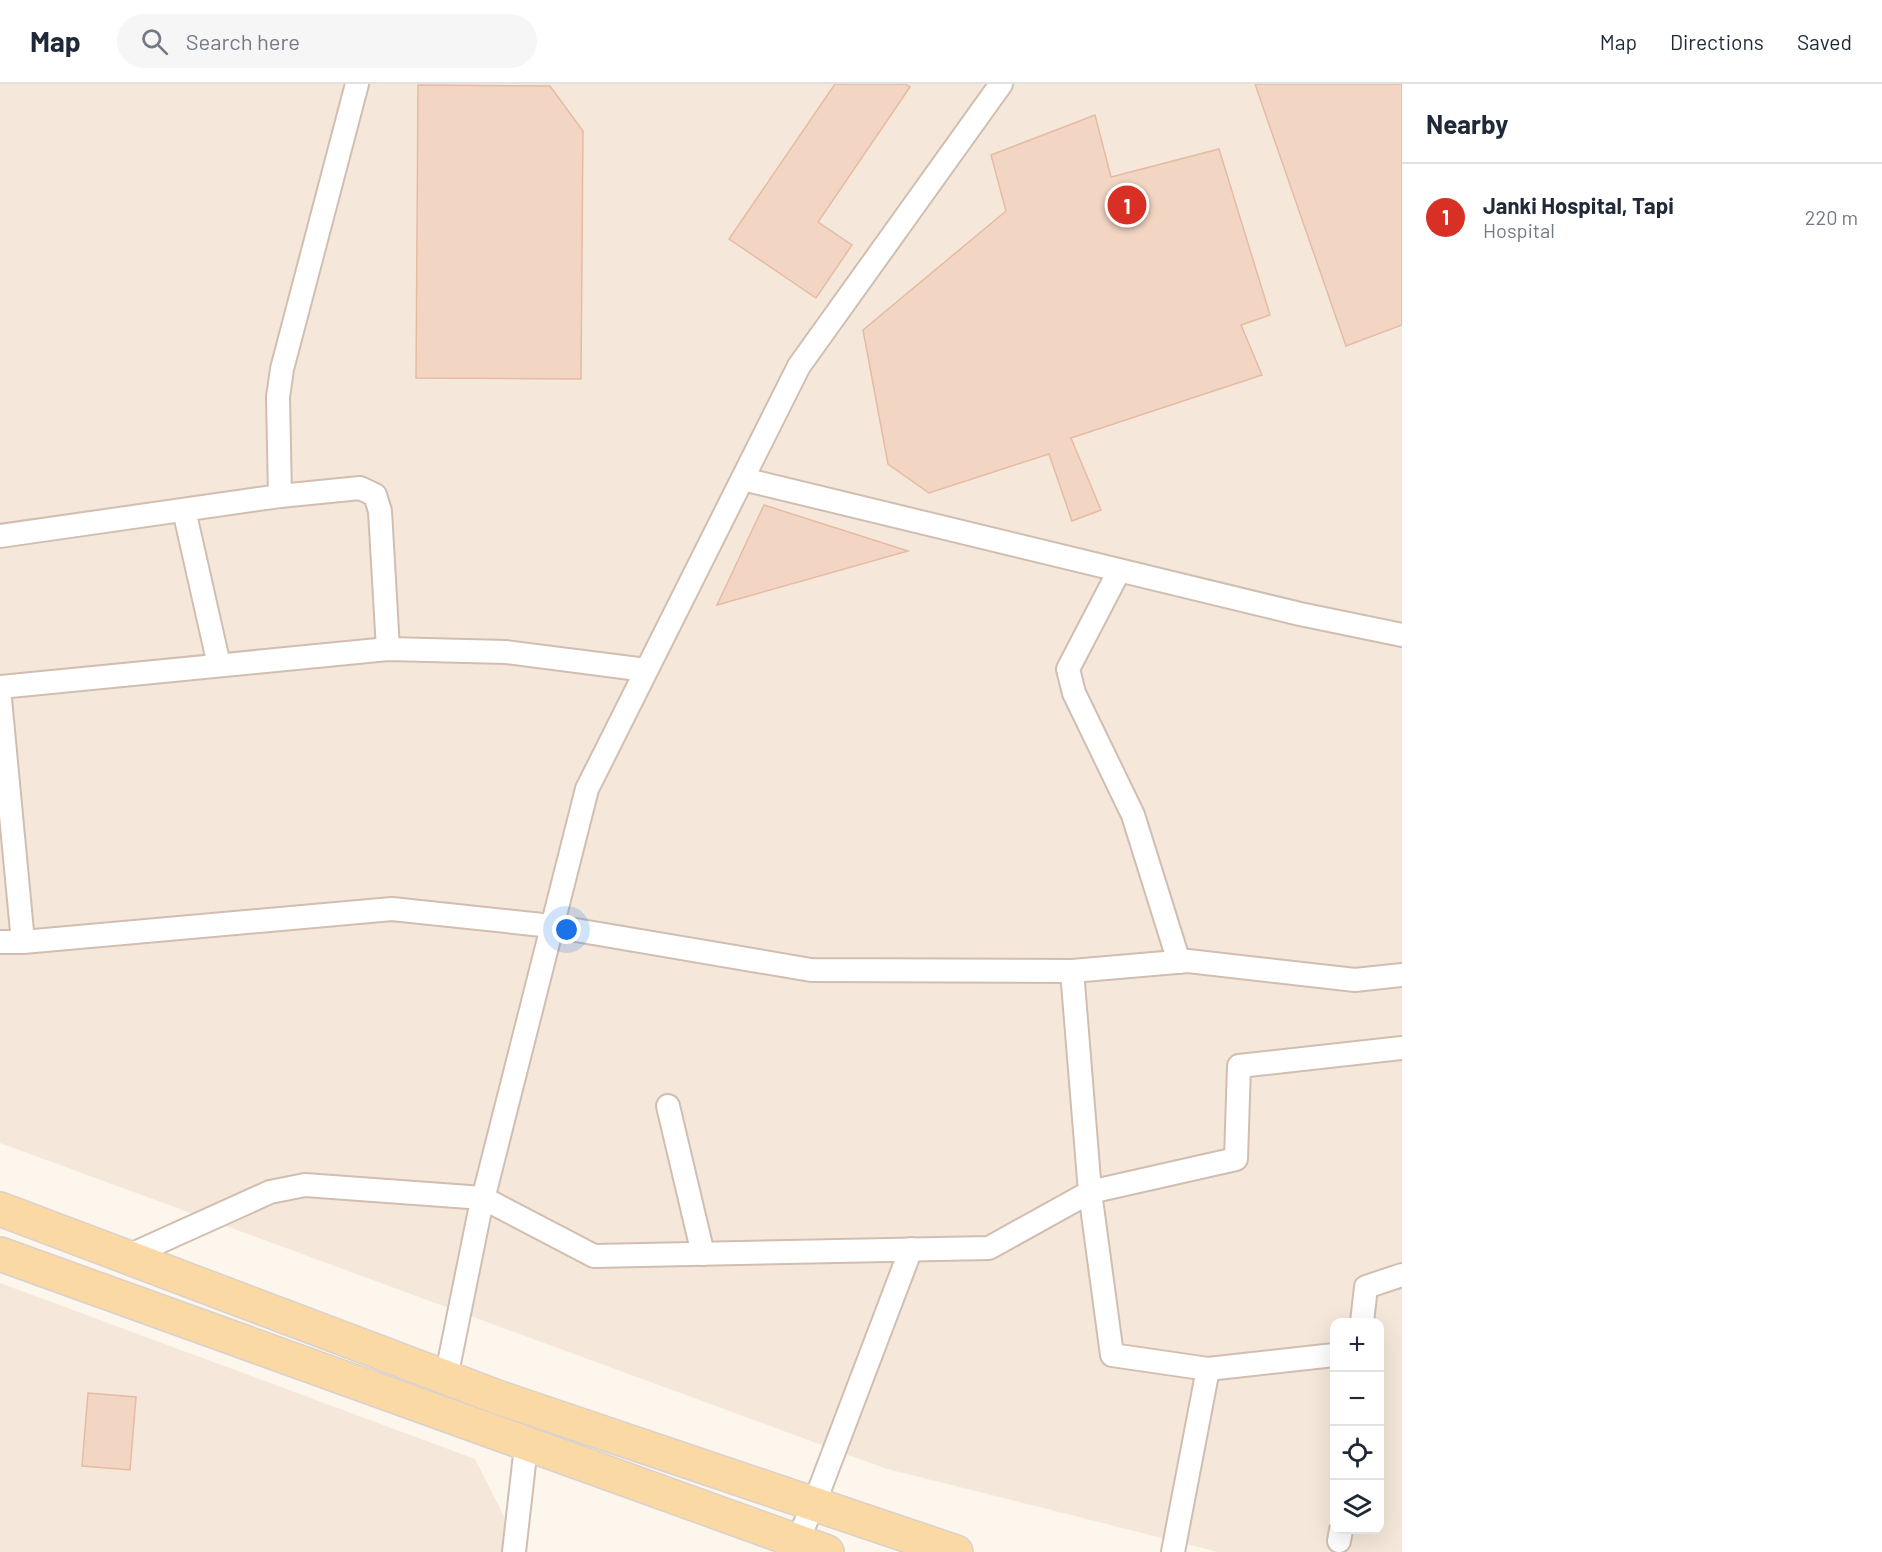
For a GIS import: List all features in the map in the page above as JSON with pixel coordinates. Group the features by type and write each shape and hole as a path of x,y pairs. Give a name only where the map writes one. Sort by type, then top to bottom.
{"main road":[{"path":"0,1209 446,1378 956,1552"},
{"path":"0,1254 225,1334 794,1547 827,1552"}],"street":[{"path":"280,496 278,397 282,369 357,84"},
{"path":"446,1378 483,1198 587,789 799,366 1001,84"},
{"path":"743,479 1300,614 1402,635"},
{"path":"0,536 280,496 360,488 375,495 380,511 388,649"},
{"path":"184,510 219,665"},
{"path":"1119,571 1068,669 1074,693 1133,815 1179,962"},
{"path":"0,687 388,649 506,652 646,670"},
{"path":"0,699 23,942"},
{"path":"0,942 23,942 392,909 552,926 811,970 1072,971 1179,962 1355,980 1402,975"},
{"path":"1072,971 1090,1192 1112,1355 1209,1369 1330,1356"},
{"path":"126,1257 270,1192 305,1185 483,1198 594,1256 989,1248 1090,1192 1236,1159 1239,1066 1402,1048"},
{"path":"668,1106 703,1254"},
{"path":"794,1547 814,1504 911,1249"},
{"path":"1363,1318 1366,1287 1402,1275"},
{"path":"1173,1552 1209,1369"},
{"path":"514,1552 526,1446"}],"shaded area":[{"path":"0,84 1402,84 1402,1552 1218,1552 887,1469 0,1143"},
{"path":"0,1283 475,1459 522,1552 0,1552"}],"building":[{"path":"835,84 905,84 910,87 818,222 852,245 816,298 729,239"},
{"path":"1255,84 1402,84 1402,325 1346,346"},
{"path":"418,85 550,86 583,131 581,379 416,378"},
{"path":"1095,115 1111,177 1219,149 1270,315 1241,325 1262,375 1071,438 1101,510 1072,521 1049,454 929,493 888,464 863,330 1006,211 991,155"},
{"path":"764,505 908,551 717,605"},
{"path":"88,1393 136,1397 130,1470 82,1466"}],"place":[{"name":"Janki Hospital, Tapi","path":"1127,205"}]}
